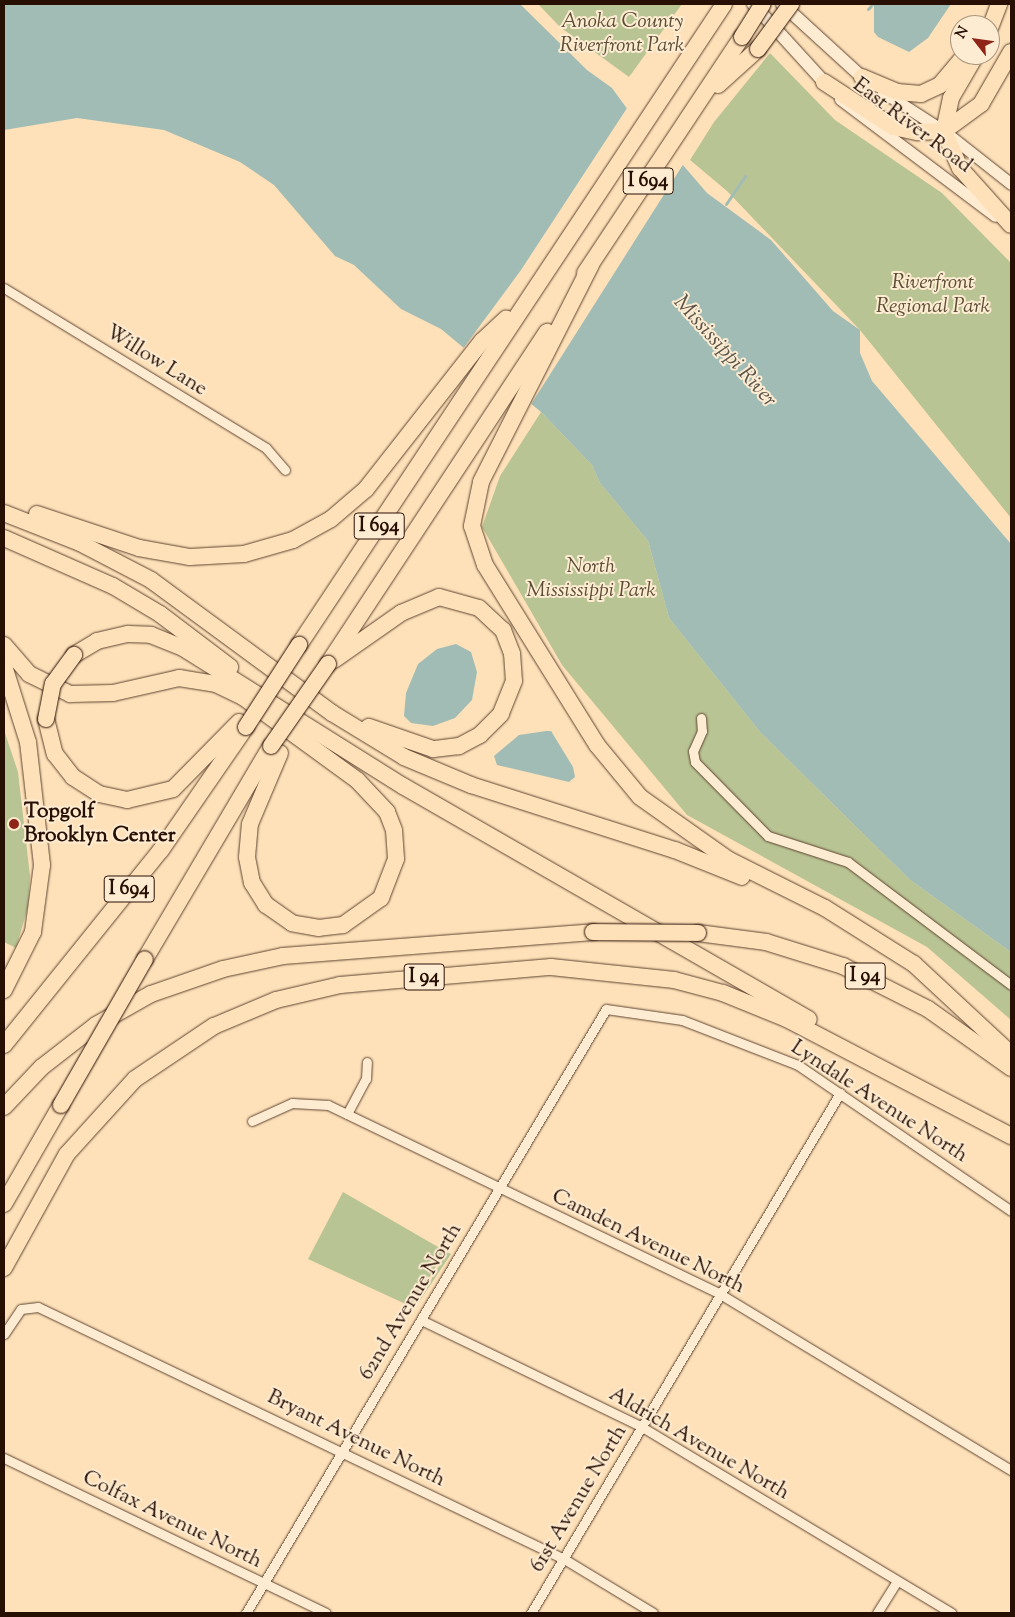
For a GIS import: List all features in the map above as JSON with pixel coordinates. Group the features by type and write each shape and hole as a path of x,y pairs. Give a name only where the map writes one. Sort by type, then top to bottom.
{"highway":[{"path":"670,86 716,4"},
{"name":"I 694","path":"4,1046 161,850 243,724 299,645 724,4"},
{"name":"I 694","path":"4,1204 145,959 275,749 288,720 328,664 487,425 704,96 762,4"},
{"path":"704,96 758,49 791,4"},
{"path":"992,15 998,4"},
{"path":"824,82 893,127 944,131 981,104 1011,52"},
{"path":"862,78 897,92 922,94 940,86 957,65"},
{"path":"970,65 951,98 944,131 951,155 1011,224"},
{"path":"591,265 504,436 474,500 476,545 492,578 615,770 652,808 696,839 866,933 914,964 1011,1054"},
{"path":"4,504 164,554 211,558 254,552 302,536 348,506 376,479 442,396 482,341 526,300"},
{"path":"4,513 123,564 191,607 339,718 404,757 471,785 688,855 794,899 867,939 943,991"},
{"path":"4,538 75,567 146,605 222,659 246,686"},
{"path":"249,651 366,726 434,749 466,743 492,725 508,700 514,672 510,644 499,624 479,608 449,598 410,607 328,664"},
{"path":"243,724 173,789 127,800 99,794 73,777 55,754 46,719 53,684 74,655 104,638 144,634 183,648 403,786 941,1098"},
{"path":"4,645 29,674 70,694 113,693 179,678 216,684 243,697 358,780 387,812 394,830 396,859 381,898 343,925 319,928 292,923 266,905 252,883 247,858 250,824 275,749"},
{"path":"4,666 28,742 42,865 33,932 4,990"},
{"name":"I 94","path":"4,1107 42,1067 96,1025 151,994 214,971 283,956 593,932 698,933 766,942 843,966 928,1009 1011,1068"},
{"name":"I 94","path":"4,1268 68,1154 135,1079 207,1029 276,1000 320,989 530,968 642,974 707,988 770,1011 941,1098 1011,1136"}],"main road":[{"name":"East River Road","path":"753,4 824,82"},
{"name":"East River Road","path":"782,4 862,78"}],"street":[{"name":"East River Road","path":"862,78 944,131 1011,184"},
{"name":"East River Road","path":"824,82 866,122 948,177 1011,232"},
{"name":"Willow Lane","path":"4,288 266,448 285,470"},
{"path":"701,718 702,731 693,751 696,762 768,836 848,862 1011,985"},
{"name":"Lyndale Avenue North","path":"606,1009 682,1020 721,1033 798,1065 1011,1211"},
{"name":"62nd Avenue North","path":"246,1613 606,1009"},
{"path":"347,1114 366,1078 367,1062"},
{"name":"61st Avenue North","path":"531,1613 840,1093"},
{"name":"Camden Avenue North","path":"252,1121 292,1103 310,1101 347,1114 720,1294 1011,1470"},
{"name":"Bryant Avenue North","path":"4,1334 21,1309 38,1306 564,1559 654,1613"},
{"name":"Aldrich Avenue North","path":"421,1320 642,1427 950,1613"},
{"name":"Colfax Avenue North","path":"4,1458 326,1613"},
{"path":"877,1613 897,1581"}],"green space":[{"name":"Anoka County Riverfront Park","path":"538,4 682,4 629,77 560,27"},
{"name":"Riverfront Regional Park","path":"770,53 835,120 942,193 1011,263 1011,518 860,330 727,191 690,160 714,122"},
{"name":"North Mississippi Park","path":"541,412 592,465 600,483 648,541 669,618 760,732 910,880 1011,952 1011,1020 927,947 687,815 562,665 482,527 500,476"},
{"name":"Topgolf Brooklyn Center","path":"4,730 18,772 30,876 28,907 16,948 4,942"},
{"path":"343,1192 445,1251 412,1307 308,1259"},
{"path":"447,1252 451,1254 415,1308"}],"water":[{"name":"Mississippi River","path":"4,4 520,4 587,70 612,88 647,136 664,143 707,193 771,240 833,311 860,330 860,353 872,381 1011,544 1011,952 910,880 760,732 669,618 648,541 600,483 592,465 541,412 441,329 401,309 354,265 335,256 274,185 240,162 164,130 77,118 4,130"},
{"path":"863,4 951,4 928,38 909,52 878,37 874,32 874,6"},
{"path":"456,644 471,652 477,672 472,700 455,718 433,726 411,723 404,716 406,693 418,664 437,649"},
{"path":"551,731 573,767 575,777 569,782 497,765 494,756 519,735"}],"pier":[{"path":"629,105 649,134 665,141 684,163 530,406 462,350 521,270"}],"waterway":[{"path":"868,9 871,6"},
{"path":"726,204 745,176"}],"place":[{"name":"Topgolf Brooklyn Center","path":"14,824"}]}
